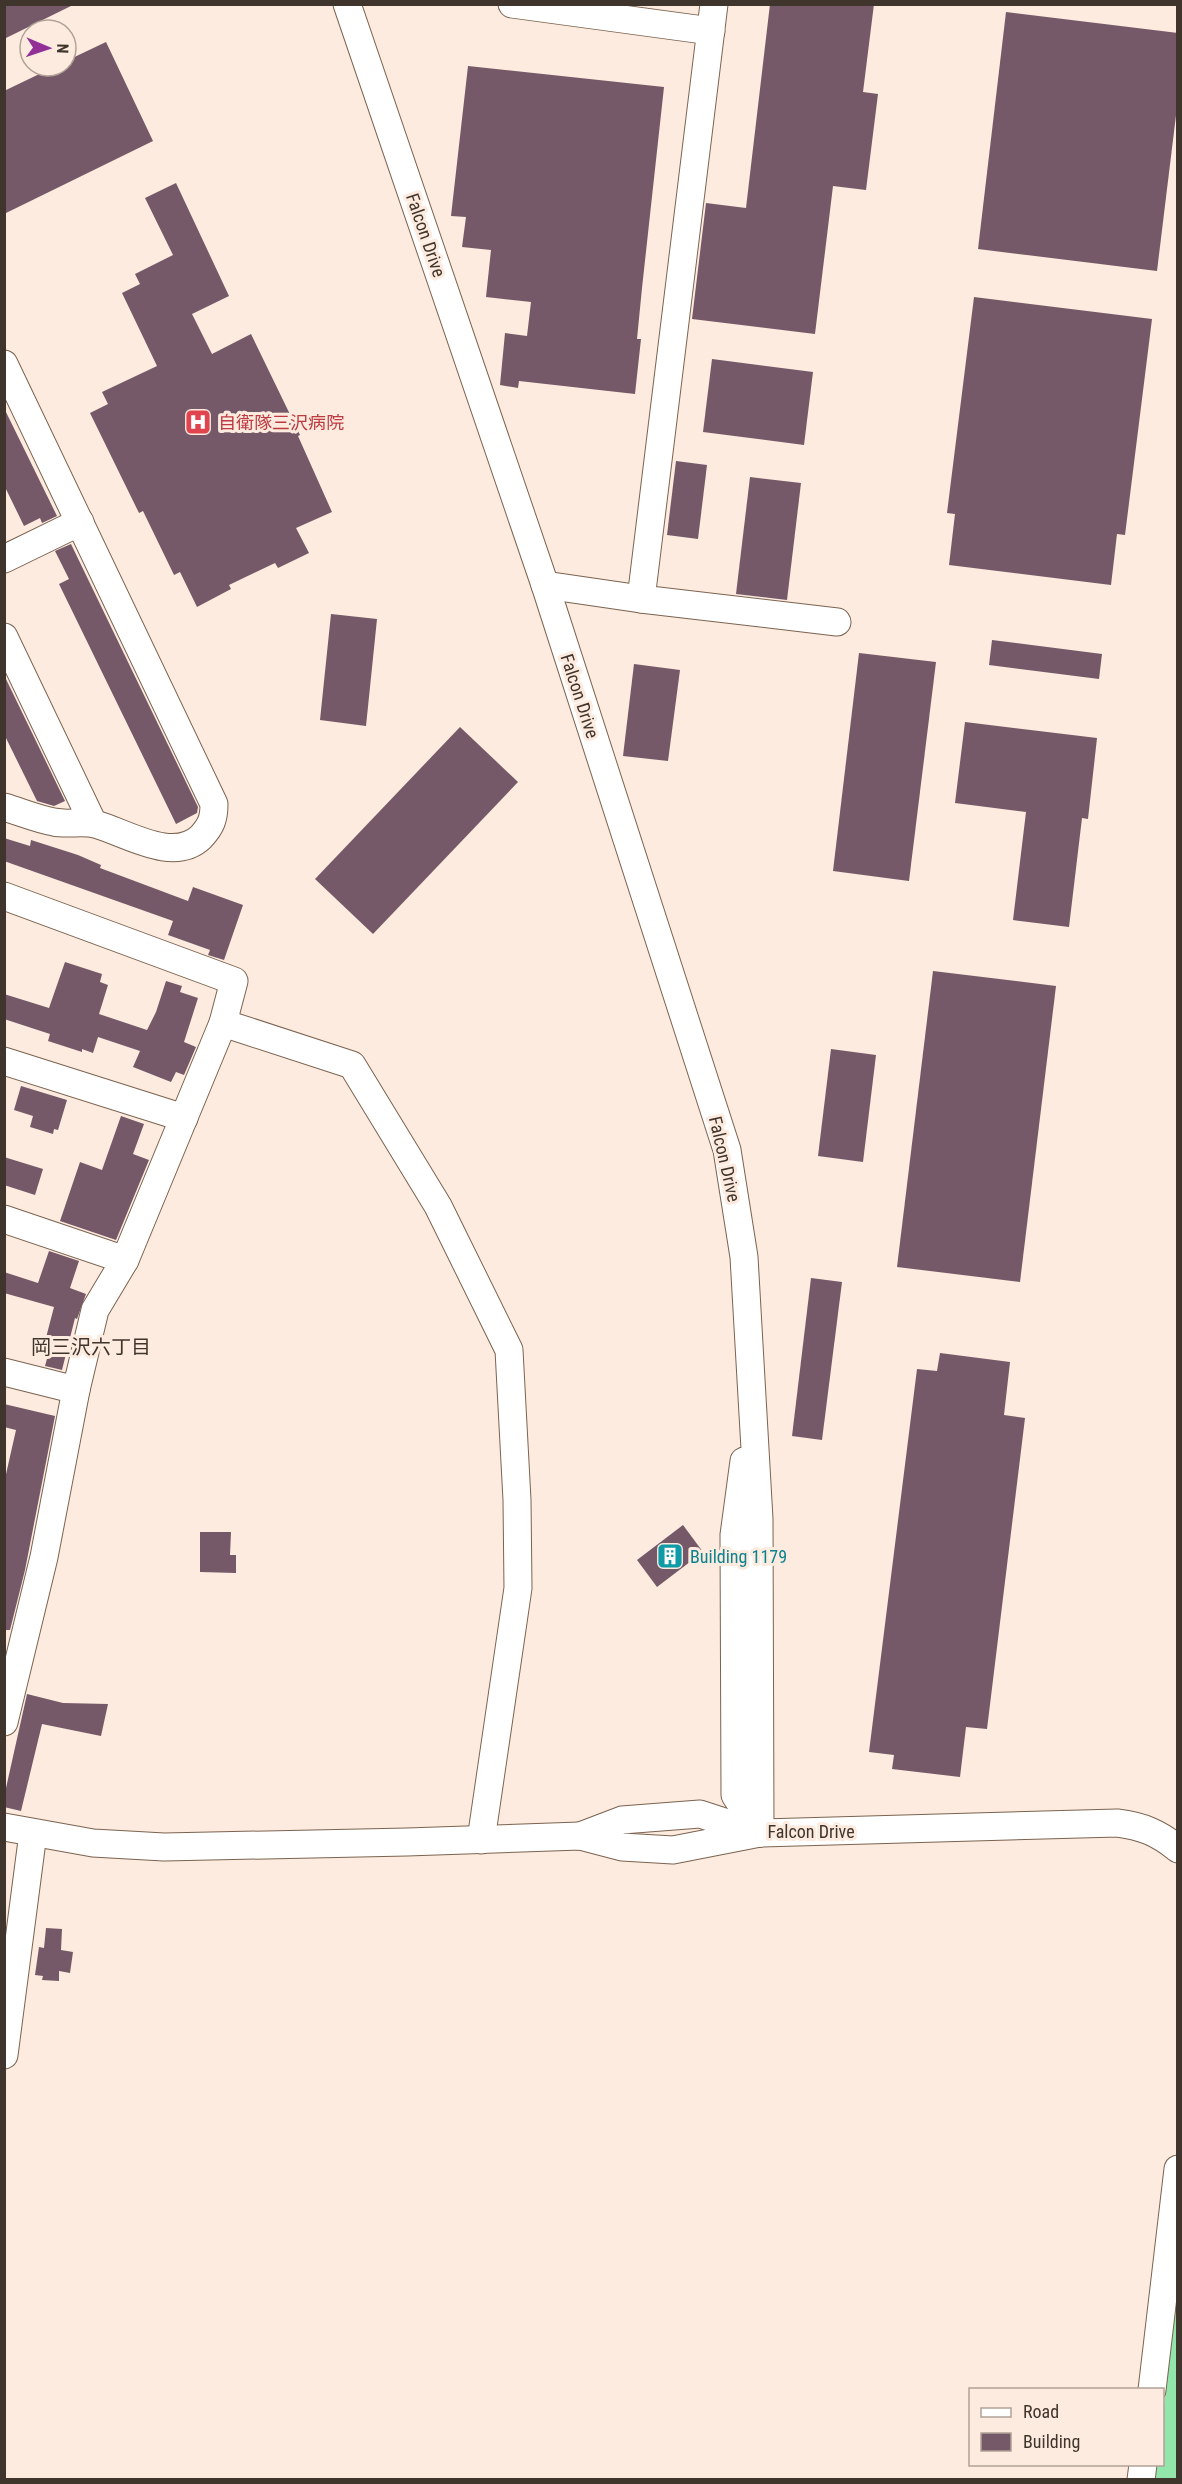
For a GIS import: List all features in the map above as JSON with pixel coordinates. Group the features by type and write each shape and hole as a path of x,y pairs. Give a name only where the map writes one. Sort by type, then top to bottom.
{"street":[{"name":"Falcon Drive","path":"347,4 545,585 727,1150 744,1257 759,1519 760,1833"},
{"path":"512,4 711,31"},
{"path":"641,599 714,4"},
{"path":"4,364 214,804 214,818 197,840 183,846 156,847 93,824 55,822 4,807"},
{"path":"4,559 80,522"},
{"path":"545,585 641,599 837,622"},
{"path":"4,637 93,824"},
{"path":"4,896 234,981 223,1023 125,1260 95,1310 75,1390 44,1557 4,1722"},
{"path":"223,1023 352,1065 438,1206 508,1350 518,1500 518,1588 481,1840"},
{"path":"4,1061 184,1118"},
{"path":"4,1219 125,1260"},
{"path":"4,1372 75,1390"},
{"name":"Falcon Drive","path":"753,1401 734,1536 734,1773 735,1795 760,1833"},
{"path":"700,1814 734,1773"},
{"path":"580,1836 622,1820 700,1814 760,1833"},
{"name":"Falcon Drive","path":"760,1833 1117,1823 1138,1826 1161,1836 1178,1849"},
{"path":"4,1827 93,1843 164,1847 580,1836 622,1847 673,1850 760,1833"},
{"path":"4,2055 33,1833"},
{"path":"1152,2388 1178,2169"}],"green space":[{"path":"1177,2289 1177,2479 1155,2479 1157,2466 1164,2466 1164,2407"}],"building":[{"path":"4,4 75,4 47,18 18,18 18,32 4,39"},
{"path":"770,4 874,4 863,92 878,94 866,190 833,186 815,334 692,319 706,203 746,208"},
{"path":"1006,12 1178,33 1178,99 1157,271 978,249"},
{"path":"106,42 153,141 4,214 4,91 31,78 78,78 78,55"},
{"path":"468,66 664,87 637,339 641,339 635,394 519,381 518,388 500,385 505,333 527,336 531,302 486,297 491,250 462,247 466,217 451,216"},
{"path":"176,183 229,296 192,314 212,354 251,334 300,435 298,436 332,512 296,528 309,553 278,568 275,563 229,585 231,589 197,607 180,572 174,575 143,511 139,513 90,413 108,404 102,392 157,366 122,293 140,284 135,274 173,255 145,198"},
{"path":"974,297 1152,319 1125,535 1117,534 1111,585 949,565 955,514 947,513"},
{"path":"712,359 813,372 804,445 703,432"},
{"path":"4,408 57,516 42,523 40,518 24,526 4,485"},
{"path":"676,461 707,465 698,539 667,535"},
{"path":"750,477 801,483 787,600 736,594"},
{"path":"71,544 198,807 197,813 176,824 59,584 69,579 55,551"},
{"path":"331,614 377,619 366,726 320,720"},
{"path":"992,640 1102,654 1099,679 989,665"},
{"path":"859,653 936,662 909,881 833,871"},
{"path":"634,664 680,670 668,761 623,756"},
{"path":"4,675 65,801 54,806 37,801 4,734"},
{"path":"965,722 1097,738 1088,819 1082,818 1069,927 1013,920 1026,812 955,803"},
{"path":"460,727 518,782 373,934 315,879"},
{"path":"4,838 30,846 31,840 78,855 101,865 100,868 188,901 193,887 243,905 224,960 208,955 210,950 168,935 173,921 4,861"},
{"path":"65,962 102,974 100,982 108,985 99,1014 147,1030 156,1012 166,981 182,986 180,992 198,998 184,1042 196,1047 184,1075 176,1072 171,1082 133,1067 140,1051 98,1037 93,1053 82,1049 82,1052 48,1041 50,1034 4,1019 4,994 49,1008"},
{"path":"933,971 1056,986 1020,1282 897,1267"},
{"path":"831,1049 876,1055 863,1162 818,1156"},
{"path":"21,1086 67,1100 58,1130 54,1129 53,1134 30,1127 33,1116 14,1110"},
{"path":"121,1116 144,1124 133,1154 149,1160 116,1240 60,1221 80,1162 102,1170"},
{"path":"4,1157 43,1169 35,1195 4,1185"},
{"path":"49,1251 79,1261 70,1288 86,1294 77,1319 75,1318 62,1370 45,1366 48,1355 42,1353 54,1307 4,1293 4,1272 38,1283"},
{"path":"811,1278 842,1282 822,1440 792,1436"},
{"path":"940,1353 1010,1362 1004,1415 1025,1418 987,1729 966,1727 960,1777 892,1769 894,1755 869,1752 917,1369 937,1371"},
{"path":"4,1404 55,1416 25,1570 10,1630 4,1630 4,1483 16,1430 4,1427"},
{"name":"Building 1179","path":"683,1525 703,1552 657,1587 637,1560"},
{"path":"200,1532 231,1532 230,1555 236,1555 236,1573 200,1572"},
{"path":"27,1694 63,1703 108,1704 101,1736 42,1724 21,1811 4,1807 4,1797"},
{"path":"46,1928 62,1929 61,1950 73,1952 70,1973 59,1971 59,1981 42,1980 43,1976 35,1975 39,1947 44,1948"}],"place":[{"name":"自衛隊三沢病院","path":"198,422"},
{"name":"Building 1179","path":"670,1556"}],"district":[{"name":"岡三沢六丁目","path":"91,1347"}]}
